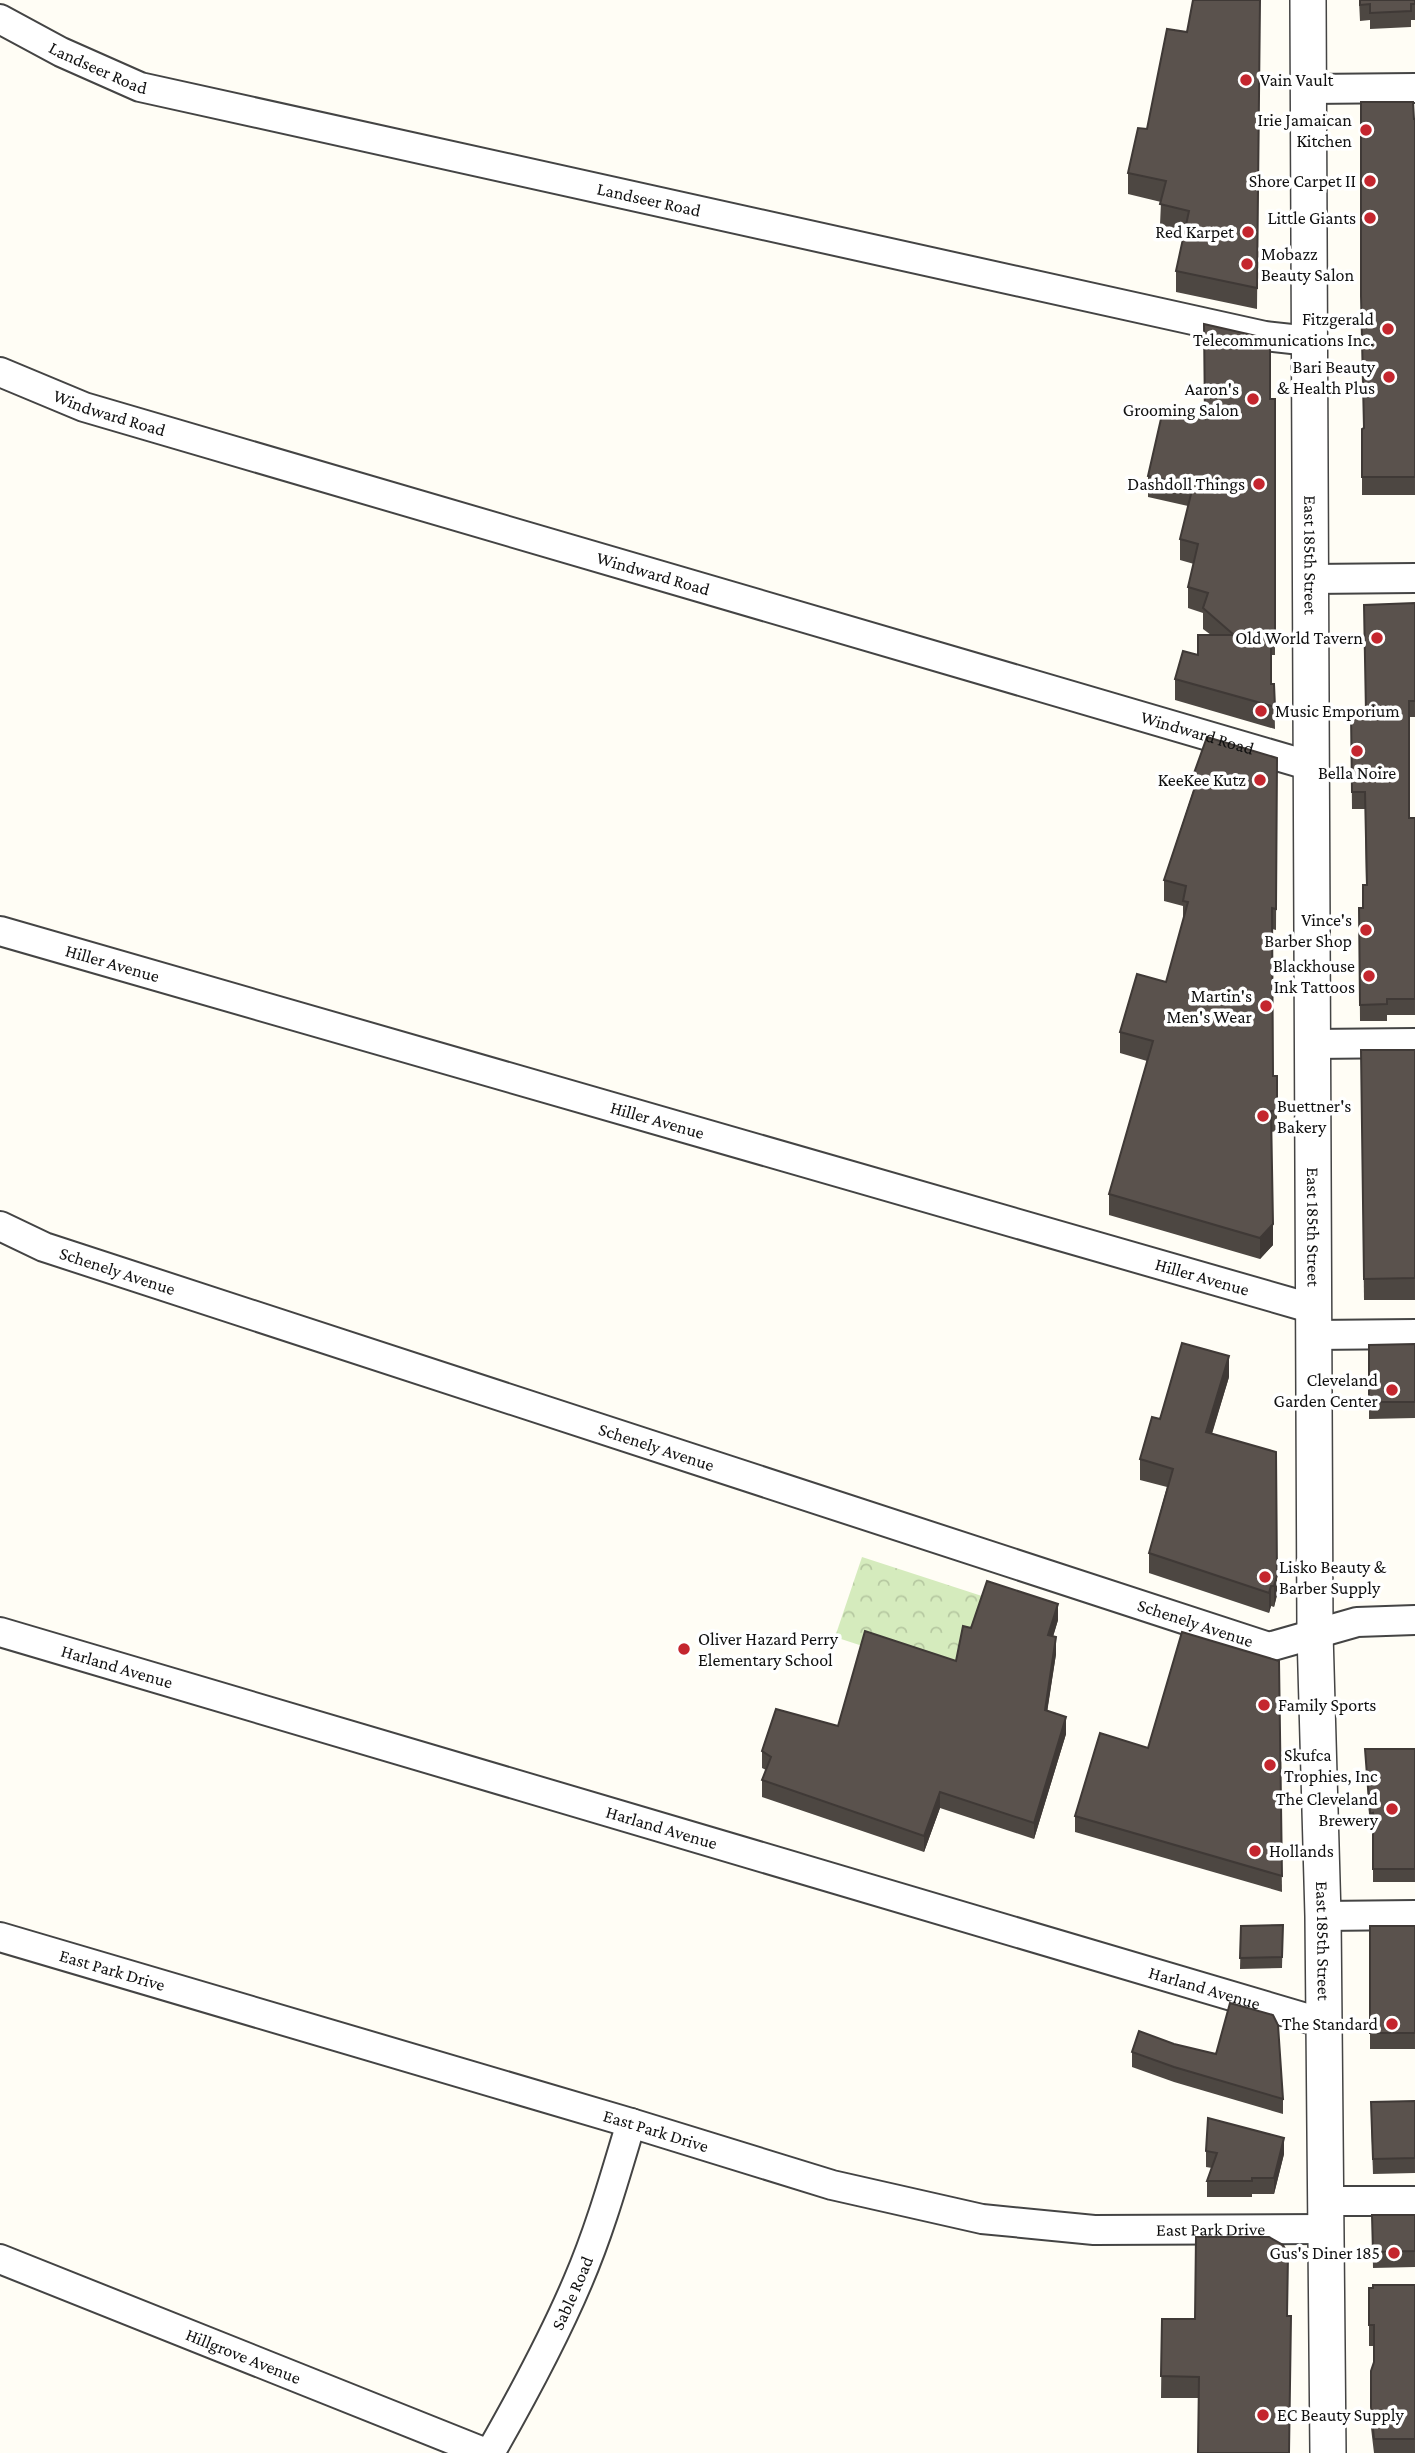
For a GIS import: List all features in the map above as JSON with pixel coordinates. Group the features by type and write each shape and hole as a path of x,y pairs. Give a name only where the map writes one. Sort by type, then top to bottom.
{"street":[{"name":"East 185th Street","path":"1308,0 1315,1633 1323,1916 1328,2453"},
{"name":"Landseer Road","path":"0,19 61,52 139,87 1265,336 1310,341"},
{"path":"1309,89 1415,88"},
{"name":"Windward Road","path":"0,372 98,411 1311,766"},
{"path":"1311,579 1415,578"},
{"name":"Hiller Avenue","path":"0,931 1314,1322 1415,1334"},
{"path":"1312,1044 1415,1043"},
{"name":"Schenely Avenue","path":"0,1226 44,1247 1269,1647 1357,1622 1415,1620"},
{"name":"Harland Avenue","path":"0,1632 1323,2023"},
{"path":"1323,1916 1415,1915"},
{"name":"East Park Drive","path":"0,1937 832,2185 982,2219 1094,2230 1326,2215 1415,2201"},
{"name":"Sable Road","path":"488,2453 520,2401 579,2280 631,2123"},
{"name":"Hillgrove Avenue","path":"0,2259 488,2453"}],"green space":[{"path":"862,1557 985,1597 954,1676 835,1637"}],"building":[{"path":"1193,0 1260,0 1257,288 1176,271 1189,211 1160,204 1166,181 1128,173 1138,128 1147,129 1167,29 1187,32"},
{"path":"1360,0 1415,0 1415,4 1411,4 1411,11 1370,13 1370,4 1360,5"},
{"path":"1361,102 1413,102 1415,477 1362,477 1364,428"},
{"path":"1204,324 1270,339 1270,399 1275,399 1275,633 1271,633 1271,684 1274,684 1275,707 1175,679 1183,651 1198,655 1198,635 1234,635 1203,608 1208,593 1188,587 1198,544 1180,539 1193,486 1148,476 1163,410 1205,419"},
{"path":"1415,603 1415,701 1409,701 1409,818 1415,818 1415,999 1387,999 1387,1004 1360,1005 1359,908 1363,908 1363,885 1367,885 1365,792 1352,792 1351,713 1366,713 1364,605"},
{"path":"1207,737 1277,758 1276,909 1272,908 1273,1076 1277,1076 1277,1110 1271,1111 1273,1224 1260,1238 1109,1194 1153,1041 1120,1032 1137,974 1166,982 1188,902 1183,901 1186,886 1164,880 1198,778 1193,776"},
{"path":"1361,1050 1415,1050 1415,1278 1364,1279"},
{"path":"1182,1343 1229,1356 1206,1432 1276,1452 1277,1575 1269,1593 1149,1553 1173,1469 1140,1459 1152,1417 1160,1419"},
{"name":"Cleveland Garden Center","path":"1415,1344 1415,1402 1369,1402 1369,1345"},
{"path":"987,1581 1058,1604 1048,1635 1056,1637 1045,1710 1066,1717 1034,1823 940,1792 924,1836 762,1780 771,1757 762,1751 776,1709 838,1726 865,1631 956,1661 963,1626 971,1628"},
{"path":"1182,1632 1279,1661 1282,1876 1075,1816 1100,1733 1148,1748"},
{"path":"1365,1749 1415,1749 1415,1869 1373,1869 1373,1813 1370,1814"},
{"path":"1283,1925 1282,1957 1240,1958 1241,1926"},
{"path":"1370,1926 1415,1926 1415,2033 1370,2033"},
{"path":"1230,2003 1273,2015 1278,2025 1283,2099 1132,2052 1139,2031 1174,2044 1216,2054"},
{"path":"1415,2101 1415,2158 1373,2159 1371,2102"},
{"path":"1208,2118 1284,2138 1274,2178 1207,2181 1217,2153 1206,2151"},
{"path":"1372,2215 1415,2215 1415,2251 1373,2252"},
{"path":"1196,2237 1269,2237 1283,2245 1288,2255 1287,2316 1291,2316 1289,2453 1198,2453 1199,2377 1161,2376 1162,2319 1195,2319"},
{"path":"1373,2285 1415,2285 1415,2439 1374,2439 1371,2371 1374,2362 1374,2325 1369,2325 1369,2288 1373,2288"}],"place":[{"name":"Vain Vault","path":"1246,80"},
{"name":"Irie Jamaican Kitchen","path":"1366,130"},
{"name":"Shore Carpet II","path":"1370,181"},
{"name":"Little Giants","path":"1370,218"},
{"name":"Red Karpet","path":"1248,232"},
{"name":"Mobazz Beauty Salon","path":"1247,264"},
{"name":"Fitzgerald Telecommunications Inc.","path":"1388,329"},
{"name":"Bari Beauty & Health Plus","path":"1389,377"},
{"name":"Aaron's Grooming Salon","path":"1253,399"},
{"name":"Dashdoll Things","path":"1259,484"},
{"name":"Old World Tavern","path":"1377,638"},
{"name":"Music Emporium","path":"1261,711"},
{"name":"Bella Noire","path":"1357,751"},
{"name":"KeeKee Kutz","path":"1260,780"},
{"name":"Vince's Barber Shop","path":"1366,930"},
{"name":"Blackhouse Ink Tattoos","path":"1369,976"},
{"name":"Martin's Men's Wear","path":"1266,1006"},
{"name":"Buettner's Bakery","path":"1263,1116"},
{"name":"Cleveland Garden Center","path":"1392,1390"},
{"name":"Lisko Beauty & Barber Supply","path":"1265,1577"},
{"name":"Oliver Hazard Perry Elementary School","path":"684,1649"},
{"name":"Family Sports","path":"1264,1705"},
{"name":"Skufca Trophies, Inc","path":"1270,1765"},
{"name":"The Cleveland Brewery","path":"1392,1809"},
{"name":"Hollands","path":"1255,1851"},
{"name":"The Standard","path":"1392,2024"},
{"name":"Gus's Diner 185","path":"1394,2253"},
{"name":"EC Beauty Supply","path":"1263,2415"}]}
